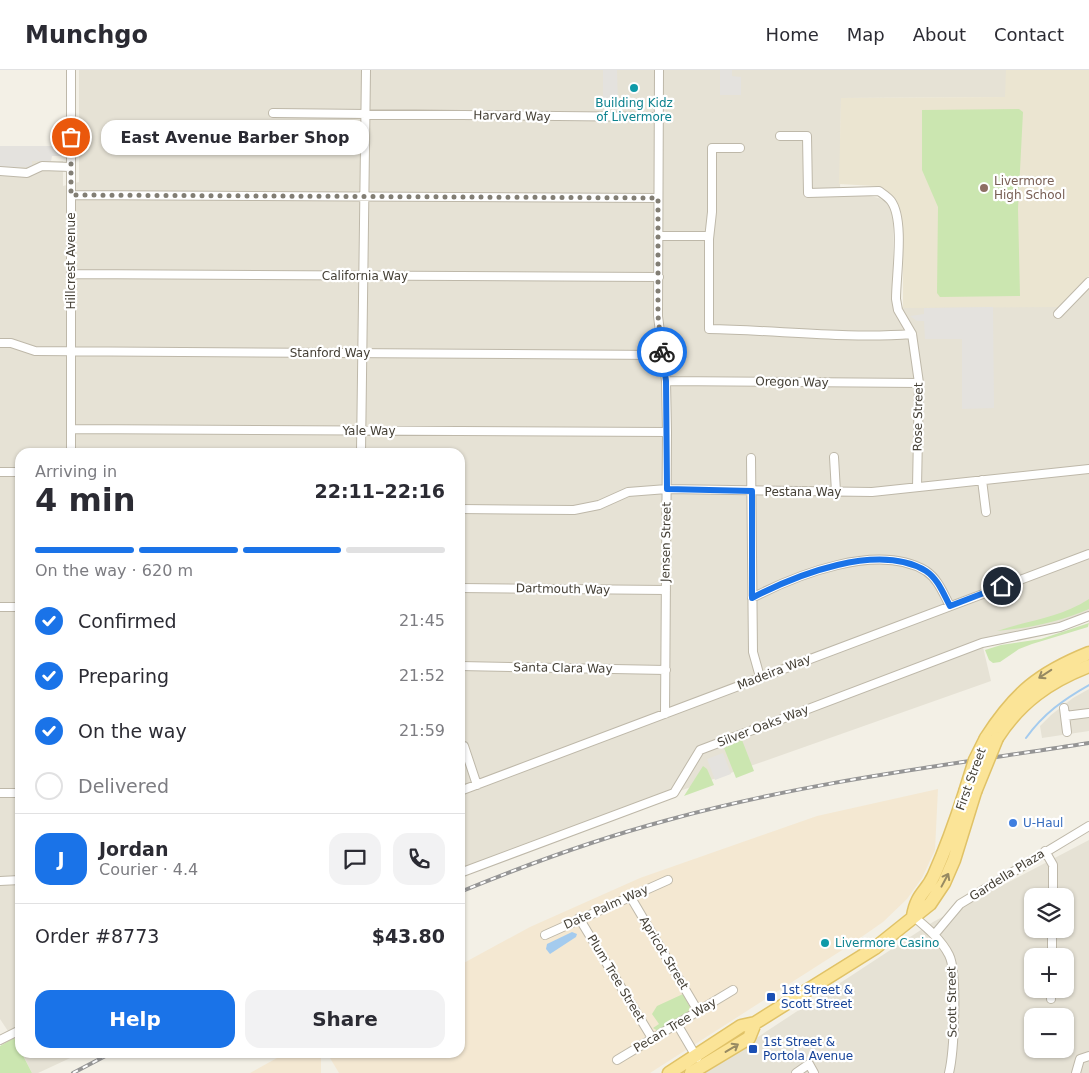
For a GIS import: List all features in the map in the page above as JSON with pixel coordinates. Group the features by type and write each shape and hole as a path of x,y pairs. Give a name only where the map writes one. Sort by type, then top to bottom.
{"main road":[{"name":"First Street","path":"669,1073 696,1065 749,1038 755,1023 875,948 912,916 930,904 944,883 959,847 970,792 991,738 1013,700 1028,686 1048,672 1089,653"},
{"name":"First Street","path":"991,738 1019,708 1037,693 1056,681 1089,666"}],"street":[{"name":"Hillcrest Avenue","path":"71,70 71,448"},
{"path":"361,448 366,198 366,70"},
{"name":"Jensen Street","path":"659,70 658,316 666,381 667,432 665,714"},
{"name":"Harvard Way","path":"273,113 658,118"},
{"name":"Rose Street","path":"780,136 807,136 808,192 879,191 891,201 898,227 896,299 898,310 912,334 916,348 919,383 917,487"},
{"path":"740,148 712,148 712,212 709,236 709,329 782,330 855,337 912,334"},
{"path":"0,171 27,173 42,166 71,167"},
{"path":"71,195 658,198"},
{"path":"658,236 709,236"},
{"name":"California Way","path":"71,274 659,277"},
{"path":"1058,314 1089,282"},
{"name":"Stanford Way","path":"0,343 11,343 35,351 71,352 662,355"},
{"name":"Oregon Way","path":"666,381 919,383"},
{"name":"Yale Way","path":"71,429 667,432"},
{"path":"834,457 836,492"},
{"path":"751,458 753,652 760,677"},
{"name":"Pestana Way","path":"465,509 574,510 599,505 628,492 667,489 872,492 1089,469"},
{"path":"0,472 15,472"},
{"path":"982,480 986,512"},
{"name":"Madeira Way","path":"465,789 1089,554"},
{"path":"752,598 832,566 869,560 885,560 903,563 925,571 940,587 950,606"},
{"name":"Dartmouth Way","path":"465,588 666,590"},
{"path":"0,607 15,607"},
{"name":"Silver Oaks Way","path":"465,871 674,793 700,750 982,643 1060,627 1089,616"},
{"name":"Santa Clara Way","path":"465,666 666,670"},
{"path":"1067,732 1065,712 1089,713"},
{"path":"465,749 477,784"},
{"path":"0,793 15,793"},
{"name":"Gardella Plaza","path":"934,935 960,904 1089,826"},
{"path":"1045,851 1053,865 1053,888"},
{"path":"0,881 15,880"},
{"name":"Date Palm Way","path":"545,935 579,918 668,880"},
{"name":"Apricot Street","path":"630,896 698,1010"},
{"name":"Scott Street","path":"912,916 944,945 952,965 952,1057 949,1073"},
{"name":"Plum Tree Street","path":"579,918 652,1038"},
{"name":"Pecan Tree Way","path":"617,1060 733,990"},
{"path":"677,1024 696,1065"},
{"path":"0,1040 15,1032"},
{"path":"1076,1073 1080,1059 1089,1056"},
{"path":"796,1073 809,1064 814,1073"}],"shaded area":[{"path":"79,70 1006,70 1006,97 841,98 840,194 861,194 879,198 888,203 893,218 893,307 1058,307 1063,311 1089,289 1089,614 1079,621 982,643 991,681 674,793 465,871 465,448 15,448 15,1042 0,1019 0,167 32,167 32,161 63,161 63,186 79,182"},
{"path":"603,70 617,70 618,107 603,107"},
{"path":"720,70 732,70 732,76 741,77 741,95 720,95"},
{"name":"Livermore High School","path":"1006,70 1089,70 1089,276 1058,307 903,308 903,228 897,201 885,190 875,186 839,184 841,98 1005,97"},
{"path":"0,146 62,146 63,156 52,156 51,161 32,161 32,167 0,167"},
{"path":"993,307 994,408 962,409 962,339 925,339 924,321 917,321 910,316 924,314 924,308"},
{"path":"1089,689 1089,731 1042,738 1040,726 1073,698"},
{"path":"723,753 731,774 715,780 707,759"},
{"path":"938,789 935,850 922,878 907,899 883,922 850,945 650,1073 339,1073 330,1058 465,1058 465,962 530,927 640,878 817,816"},
{"path":"1089,840 1089,1073 703,1073 933,922"},
{"path":"24,1058 70,1058 38,1073 32,1073"},
{"path":"277,1058 321,1058 321,1073 250,1073"}],"green space":[{"path":"1019,109 1023,112 1018,209 1020,296 940,297 937,293 938,207 922,170 922,110"},
{"path":"1089,599 1089,609 1067,617 1033,626 997,631 1056,615"},
{"path":"1089,623 1088,627 1019,649 1000,662 993,663 989,660 985,650 1001,645 1041,639"},
{"path":"742,740 754,771 736,778 724,748"},
{"path":"703,766 707,769 714,785 684,796"},
{"path":"683,994 690,1007 688,1012 658,1031 653,1028 659,1024 652,1014 657,1006"},
{"path":"14,1038 15,1058 24,1058 32,1073 0,1073 0,1046"}],"water":[{"path":"572,932 577,934 576,937 550,954 546,949 547,944"}],"waterway":[{"path":"1026,738 1054,708 1089,685"}],"railway":[{"path":"465,890 537,862 641,827 720,807 824,785 1089,743"},
{"path":"73,1073 102,1058"}],"way so far":[{"path":"71,137 71,195 658,198 658,316 662,352"}],"place":[{"name":"Building Kidz of Livermore","path":"634,88"},
{"name":"East Avenue Barber Shop","path":"71,137"},
{"name":"Livermore High School","path":"984,188"},
{"name":"U-Haul","path":"1013,823"},
{"name":"Livermore Casino","path":"825,943"},
{"name":"1st Street & Scott Street","path":"771,997"},
{"name":"1st Street & Portola Avenue","path":"753,1049"}],"route":[{"path":"662,352 666,381 667,489 752,491 752,598 765,591 832,566 869,560 903,563 925,571 933,577 950,606 1002,586"}]}
